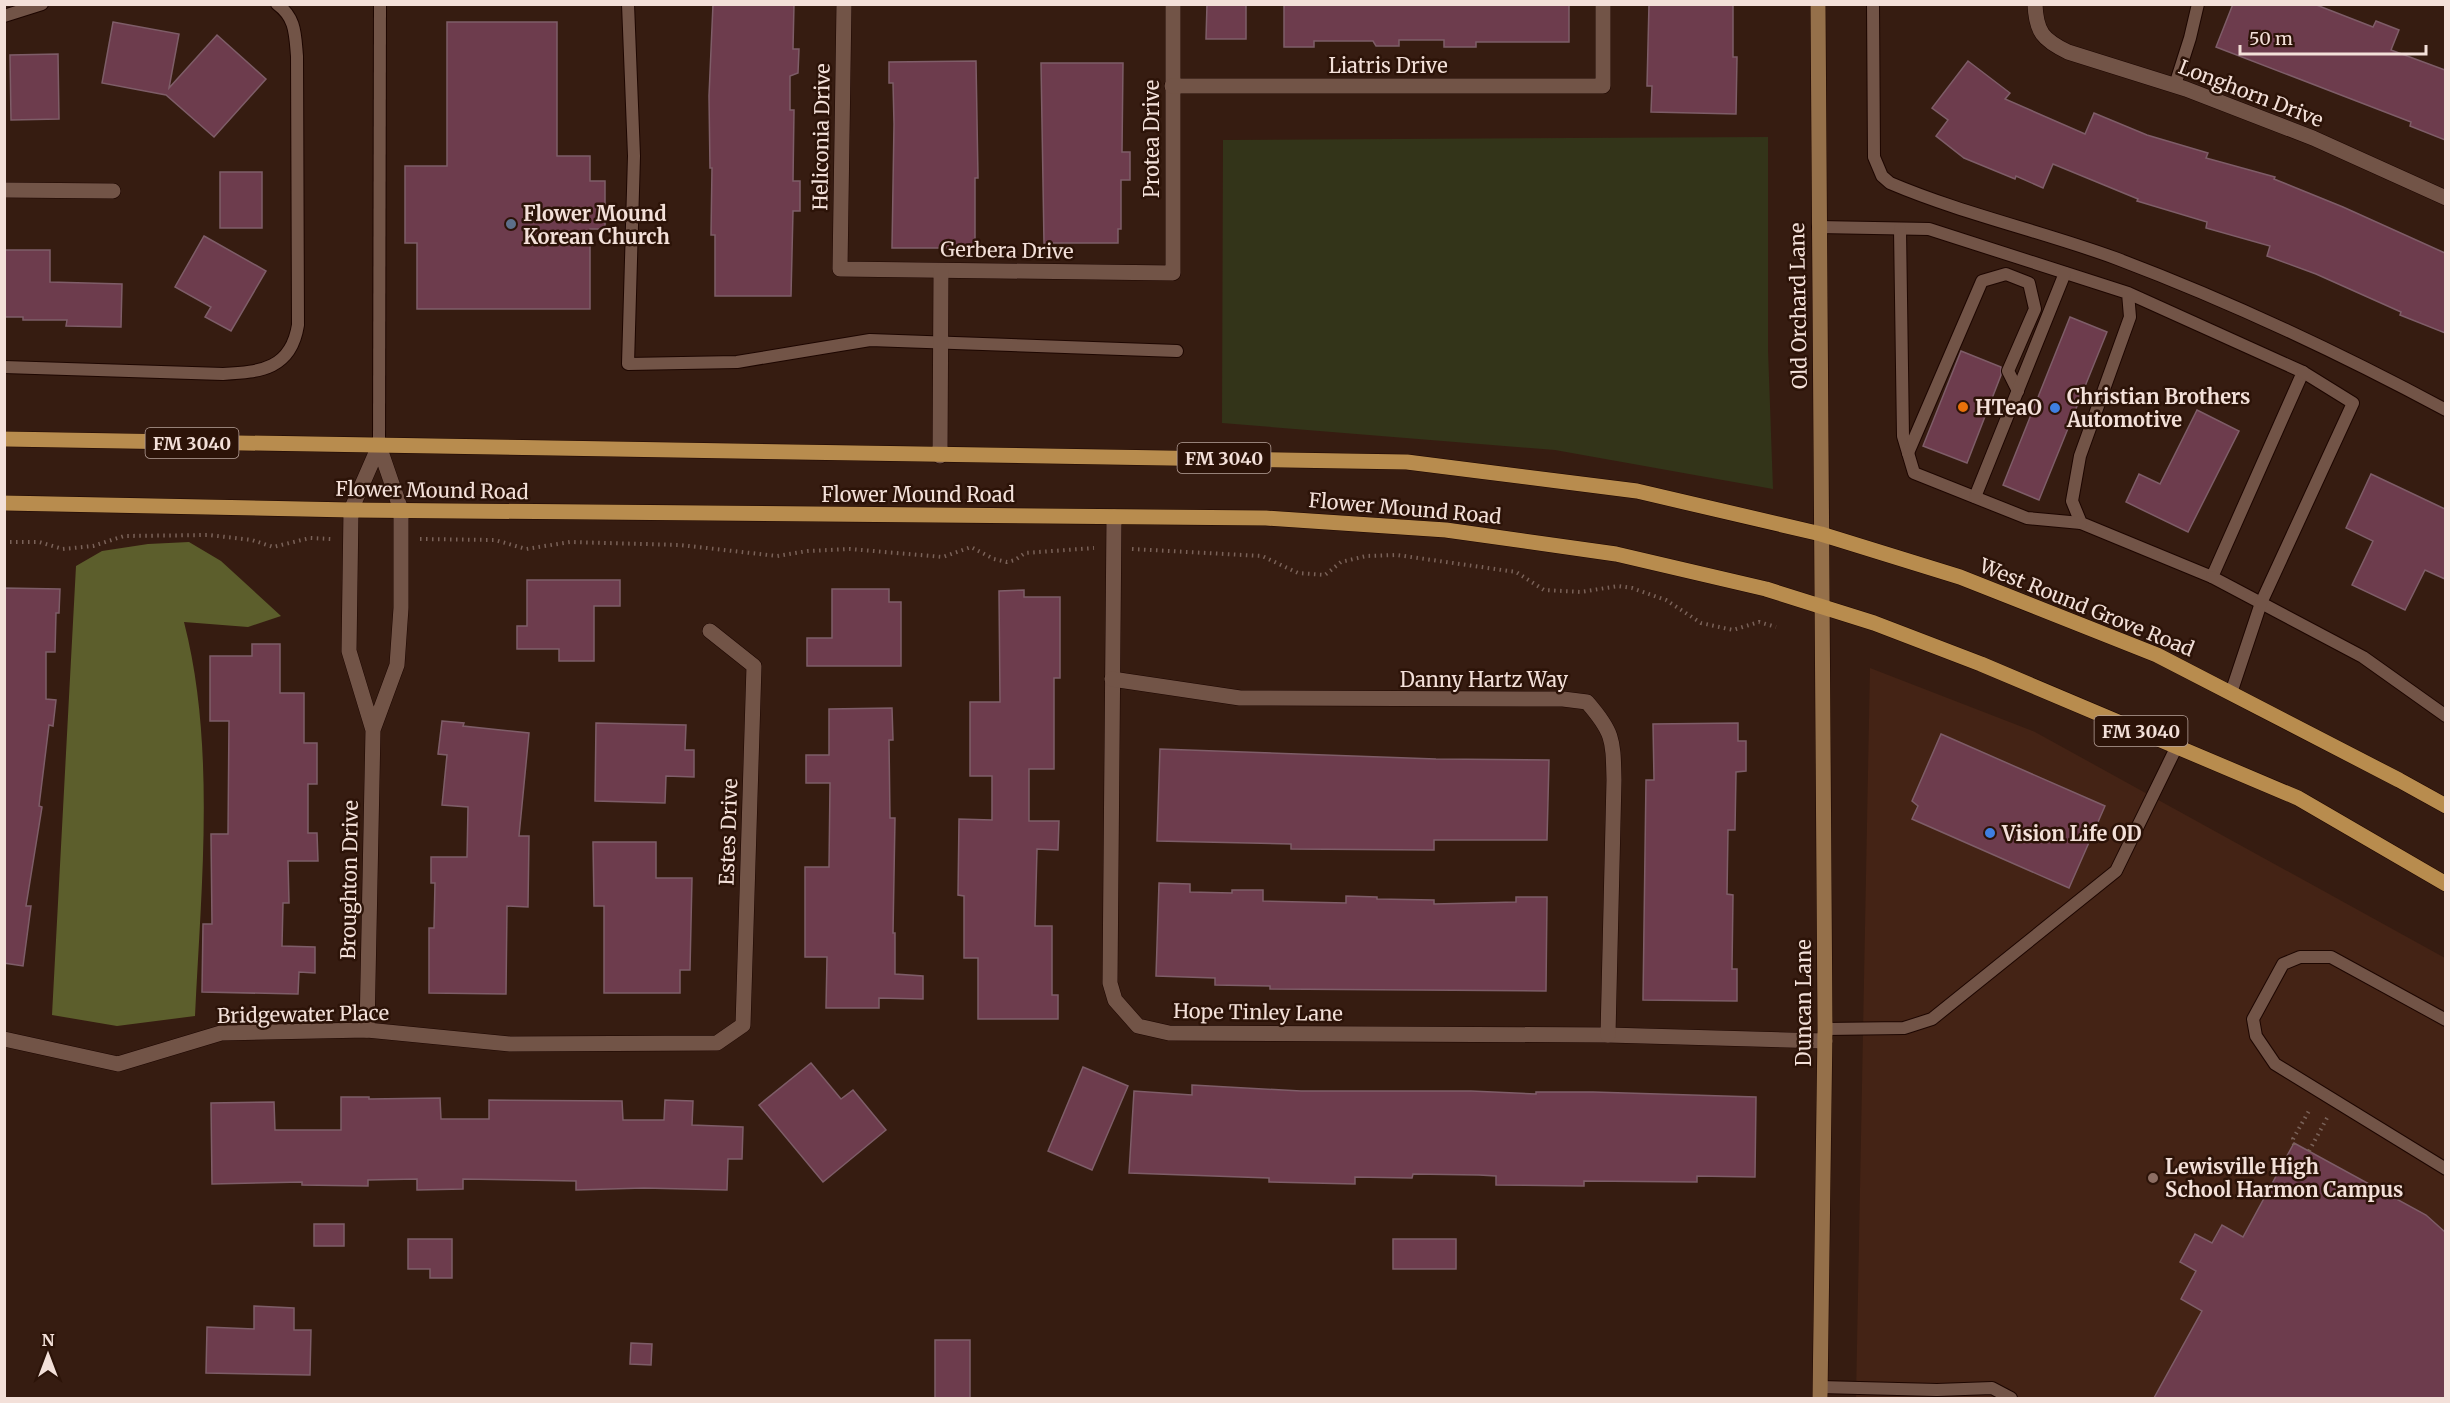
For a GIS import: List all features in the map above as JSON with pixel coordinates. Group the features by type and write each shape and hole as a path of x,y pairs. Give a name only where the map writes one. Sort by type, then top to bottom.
{"main road":[{"name":"Flower Mound Road","path":"4,440 1407,462 1637,491 1795,527"},
{"name":"Flower Mound Road","path":"4,503 351,510 1266,518 1446,530 1616,554 1766,590 1822,608"},
{"name":"West Round Grove Road","path":"1795,527 1971,582 2157,655 2445,806"},
{"name":"FM 3040","path":"1822,608 1874,623 1981,664 2298,798 2445,884"}],"street":[{"name":"Heliconia Drive","path":"840,269 844,4"},
{"name":"Protea Drive","path":"1173,4 1173,273"},
{"name":"Liatris Drive","path":"1172,86 1603,86 1603,4"},
{"name":"Old Orchard Lane","path":"1818,4 1822,608"},
{"name":"Longhorn Drive","path":"2036,4 2040,34 2052,45 2175,86 2313,138 2445,198"},
{"path":"4,190 113,191"},
{"name":"Gerbera Drive","path":"840,269 1173,273"},
{"path":"940,456 942,271"},
{"name":"Broughton Drive","path":"367,1030 373,730 349,651 351,510 379,446"},
{"name":"Broughton Drive","path":"373,730 397,665 401,597 401,510 379,446"},
{"name":"Hope Tinley Lane","path":"1114,517 1110,983 1115,1000 1138,1026 1169,1033 1825,1035"},
{"name":"Duncan Lane","path":"1820,1393 1825,1035 1822,608"},
{"name":"Estes Drive","path":"710,631 754,666 743,1025 717,1043"},
{"name":"Danny Hartz Way","path":"1112,679 1240,698 1563,699 1587,702 1604,721 1613,742 1608,1035"},
{"name":"Bridgewater Place","path":"4,1039 118,1064 221,1033 367,1030 510,1044 717,1043"}],"lane":[{"path":"4,16 42,4"},
{"path":"4,367 223,374 251,373 269,368 284,358 295,343 298,325 297,56 295,32 288,12 277,4"},
{"path":"379,446 380,4"},
{"path":"628,4 634,156 628,364 737,362 870,340 1177,351"},
{"path":"1873,4 1874,157 1882,176 1890,183 2113,257 2233,305 2356,362 2445,410"},
{"path":"2175,86 2198,4"},
{"path":"1818,227 1929,229 2128,293 2303,372 2353,403 2261,603 2231,693"},
{"path":"1900,229 1903,436 1914,473 2027,518 2081,523 2212,577 2363,657 2445,716"},
{"path":"1975,497 2065,273"},
{"path":"1908,453 1982,281 2006,274 2029,283 2035,309 2008,371 2018,391"},
{"path":"2081,523 2072,501 2080,456 2130,317 2128,293"},
{"path":"2212,577 2303,372"},
{"path":"1825,1035 1904,1028 1932,1019 2116,871 2177,746"},
{"path":"2445,1020 2331,957 2300,957 2283,964 2253,1019 2256,1036 2275,1064 2445,1169"},
{"path":"1820,1393 1992,1388 2011,1398"}],"path":[{"path":"4,542 39,542 63,549 93,546 124,536 208,535 252,540 273,547 310,538 330,539"},
{"path":"2294,1145 2293,1139 2310,1109"},
{"path":"2309,1151 2327,1118"}],"shaded area":[{"name":"Lewisville High School Harmon Campus","path":"1870,668 2035,732 2445,958 2445,1398 1856,1398"}],"green space":[{"path":"1768,137 1768,350 1773,489 1555,450 1222,423 1223,140"},
{"path":"189,542 221,561 281,616 248,627 184,622 194,669 203,768 203,868 195,1016 117,1026 52,1015 76,566 102,551 148,544"}],"building":[{"path":"713,4 794,4 793,49 799,49 798,73 790,76 790,110 794,110 793,181 800,181 800,211 793,211 791,296 715,296 715,235 711,235 712,168 710,168 709,96"},
{"path":"1207,4 1246,4 1246,39 1206,39"},
{"path":"1284,4 1569,4 1569,42 1476,42 1476,47 1444,47 1444,40 1399,40 1399,46 1376,46 1373,41 1314,41 1314,47 1284,47"},
{"path":"1649,4 1733,4 1733,57 1737,57 1736,114 1651,112 1652,86 1647,86"},
{"path":"2233,4 2314,4 2373,27 2376,21 2399,30 2391,50 2445,70 2445,140 2410,126 2411,122 2216,47"},
{"path":"113,22 179,34 169,88 217,35 266,79 214,137 166,95 102,83"},
{"path":"447,22 557,22 557,156 590,156 590,181 605,181 605,229 590,229 590,309 417,309 417,243 405,243 405,166 447,166"},
{"path":"58,54 59,119 11,120 10,55"},
{"path":"976,61 978,178 975,178 975,248 892,248 894,124 893,83 889,83 889,62"},
{"path":"1968,61 2010,93 2005,99 2085,134 2094,113 2147,135 2208,153 2206,158 2275,177 2274,179 2445,253 2445,333 2400,315 2401,312 2316,274 2267,256 2270,246 2206,228 2207,222 2137,201 2138,199 2053,164 2043,188 1964,158 1936,136 1948,120 1932,108"},
{"path":"1041,63 1123,63 1122,152 1130,152 1130,180 1121,180 1121,229 1118,229 1118,243 1044,243"},
{"path":"220,172 262,172 262,228 220,228"},
{"path":"204,236 266,271 231,331 205,317 211,307 175,287"},
{"path":"4,250 50,250 50,282 122,284 121,327 66,326 67,320 23,320 23,317 4,317"},
{"name":"Christian Brothers Automotive","path":"2070,317 2107,332 2039,500 2003,485"},
{"name":"HTeaO","path":"1961,351 2001,367 2001,375 1967,463 1923,446"},
{"path":"2197,410 2239,431 2188,532 2126,502 2139,474 2160,484"},
{"path":"2371,474 2445,509 2445,579 2425,570 2405,610 2352,585 2373,541 2346,528"},
{"path":"527,580 620,580 620,606 594,606 594,661 559,661 559,649 517,649 517,626 527,626"},
{"path":"4,588 60,589 59,613 56,613 55,652 46,652 46,699 56,700 53,726 49,725 39,806 42,807 26,906 31,906 23,966 4,963"},
{"path":"832,589 889,589 889,602 901,602 901,666 807,666 807,638 832,638"},
{"path":"1024,590 1024,597 1060,597 1060,678 1054,678 1054,769 1029,769 1029,821 1059,821 1058,850 1037,849 1035,926 1052,926 1052,995 1058,995 1058,1019 978,1019 978,958 964,958 964,896 958,895 959,819 992,820 992,776 970,776 970,702 1000,702 999,591"},
{"path":"252,644 280,644 280,693 304,693 304,743 317,743 317,784 308,784 308,833 317,833 318,861 288,861 289,903 283,903 282,946 315,947 315,973 299,972 298,994 202,992 203,924 212,924 211,834 228,834 229,721 210,721 210,656 252,656"},
{"path":"892,708 893,740 889,740 890,818 895,818 893,933 895,933 895,974 923,976 923,999 879,998 879,1008 826,1008 827,957 805,957 805,867 829,867 830,783 806,783 806,755 829,755 829,709"},
{"path":"442,721 464,723 463,726 529,733 519,836 529,836 528,907 507,906 506,994 429,993 429,928 434,928 435,883 431,883 431,857 467,857 468,807 442,805 447,755 438,754"},
{"path":"596,723 686,725 685,750 694,750 694,777 666,776 665,803 595,801"},
{"path":"1738,723 1738,741 1746,741 1746,771 1736,772 1735,830 1728,830 1727,894 1733,895 1732,969 1737,969 1737,1001 1643,1000 1646,780 1654,780 1653,724"},
{"path":"1941,734 2105,806 2069,888 1912,819 1918,806 1912,801"},
{"path":"1160,749 1436,759 1549,760 1547,840 1434,840 1434,850 1291,849 1291,844 1157,841"},
{"path":"593,842 656,842 656,878 692,878 690,970 680,970 680,993 604,993 604,906 594,906"},
{"path":"1159,883 1190,884 1190,892 1232,893 1232,890 1263,890 1263,901 1346,903 1346,896 1434,900 1434,904 1516,902 1516,897 1547,897 1546,991 1270,989 1270,986 1215,985 1215,978 1156,976"},
{"path":"811,1063 841,1099 853,1090 886,1130 823,1182 759,1105"},
{"path":"1083,1067 1128,1086 1092,1170 1048,1151"},
{"path":"1192,1085 1301,1091 1471,1091 1536,1094 1536,1092 1593,1092 1756,1097 1755,1177 1697,1176 1697,1182 1584,1181 1584,1186 1496,1185 1496,1176 1479,1175 1413,1174 1412,1178 1355,1177 1355,1184 1269,1182 1269,1178 1129,1173 1134,1091 1192,1095"},
{"path":"341,1097 440,1098 441,1119 489,1119 489,1100 622,1101 623,1120 664,1120 665,1100 693,1101 692,1125 743,1127 742,1159 728,1159 727,1190 644,1188 576,1190 576,1181 463,1179 463,1189 417,1190 417,1179 368,1180 368,1186 302,1185 302,1182 212,1184 211,1103 274,1102 275,1130 341,1130"},
{"name":"Lewisville High School Harmon Campus","path":"2294,1143 2426,1215 2445,1232 2445,1398 2154,1398 2202,1311 2181,1299 2196,1271 2180,1262 2195,1234 2212,1243 2222,1225 2243,1237"},
{"path":"314,1224 344,1224 344,1246 314,1246"},
{"path":"408,1239 452,1239 452,1278 430,1278 430,1269 408,1269"},
{"path":"1393,1239 1456,1239 1456,1269 1393,1269"},
{"path":"254,1306 294,1308 294,1330 311,1330 310,1375 206,1373 207,1327 254,1329"},
{"path":"935,1340 970,1340 970,1398 935,1398"},
{"path":"631,1343 652,1344 651,1365 630,1364"}],"place":[{"name":"Flower Mound Korean Church","path":"511,224"},
{"name":"HTeaO","path":"1963,407"},
{"name":"Christian Brothers Automotive","path":"2055,408"},
{"name":"Vision Life OD","path":"1990,833"},
{"name":"Lewisville High School Harmon Campus","path":"2153,1178"}]}
